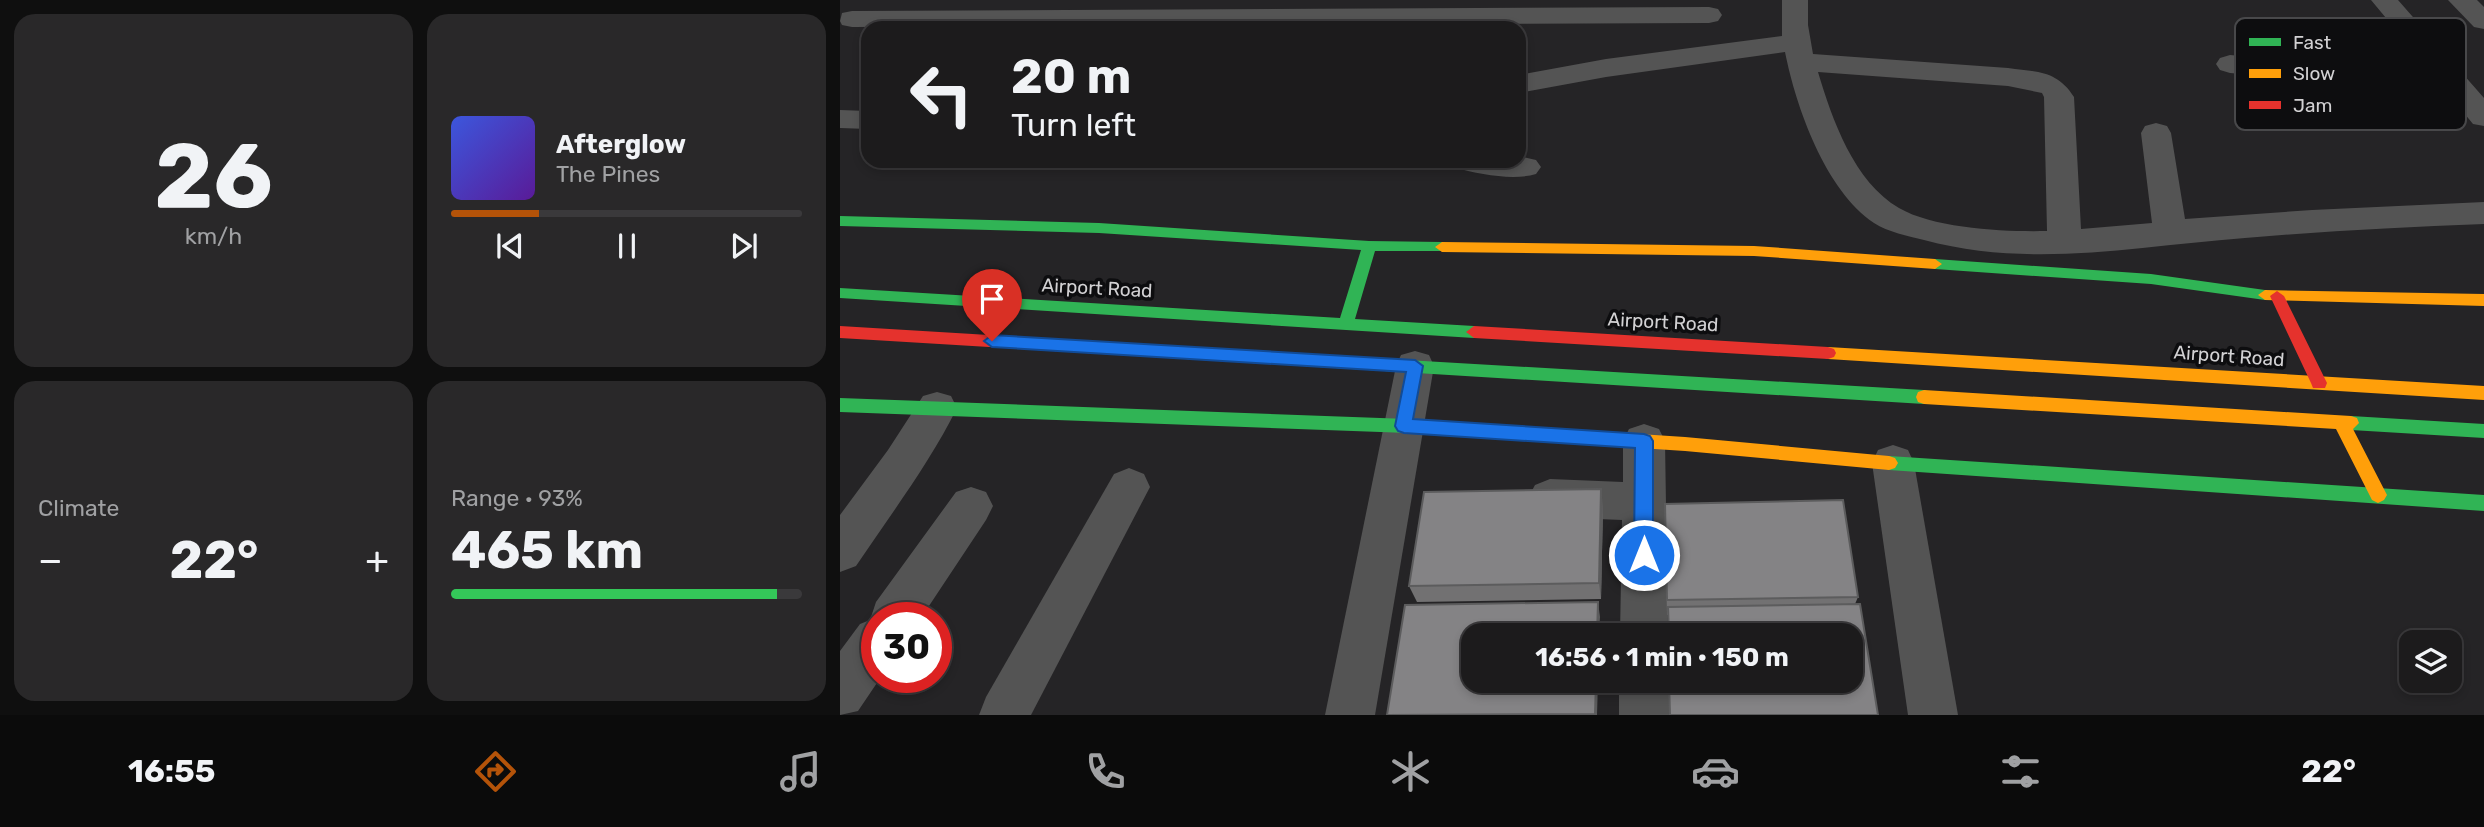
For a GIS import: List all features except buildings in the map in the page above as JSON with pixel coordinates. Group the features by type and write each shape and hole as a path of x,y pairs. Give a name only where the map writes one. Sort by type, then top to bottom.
{"main road":[{"path":"840,221 1099,228 1369,246 1754,251 2099,274 2277,296 2484,300"},
{"path":"1346,324 1369,246"},
{"name":"Airport Road","path":"840,293 2484,393"},
{"path":"2277,296 2319,383"},
{"path":"840,332 2484,431"},
{"path":"840,405 1404,426 1644,441 1893,463 2484,503"},
{"path":"2340,422 2378,495"}],"street":[{"path":"846,24 876,0"},
{"path":"1795,0 1806,86 1834,150 1872,203 1889,216 1937,232 1996,243 2065,243 2382,216 2484,213"},
{"path":"2384,0 2399,18"},
{"path":"2461,0 2484,21"},
{"path":"976,21 1540,8 1709,15"},
{"path":"1526,82 1606,68 1800,52 2008,77 2053,87 2059,97 2065,243"},
{"path":"2230,64 2235,64"},
{"path":"2466,97 2484,117"},
{"path":"840,119 861,120"},
{"path":"2155,133 2170,233"},
{"path":"1350,715 1411,493 1404,426 1415,366"},
{"path":"840,551 903,463 937,408"},
{"path":"1644,441 1644,623"},
{"path":"1893,463 1933,715"},
{"path":"1004,715 1129,487"},
{"path":"1510,497 1644,502"},
{"path":"904,602 971,506"},
{"path":"840,694 861,664"},
{"path":"1644,693 1644,715"}],"traffic: fast":[{"path":"840,221 1099,228 1369,246 1442,247"},
{"path":"1346,324 1369,246"},
{"path":"1935,264 2151,279 2265,295"},
{"path":"840,293 1474,332"},
{"path":"1303,360 1924,397"},
{"path":"840,405 1408,426"},
{"path":"2351,423 2484,431"},
{"path":"1889,463 2484,503"}],"traffic: slow":[{"path":"1442,247 1754,251 1935,264"},
{"path":"2265,295 2484,300"},
{"path":"1828,353 2484,393"},
{"path":"1924,397 2351,423"},
{"path":"2341,422 2378,495"},
{"path":"1408,426 1685,444 1889,463"}],"traffic: jam":[{"path":"2277,296 2319,383"},
{"path":"840,332 1303,360"},
{"path":"1474,332 1828,353"}],"route":[{"path":"992,341 1415,366 1404,426 1644,441 1644,555"}]}
